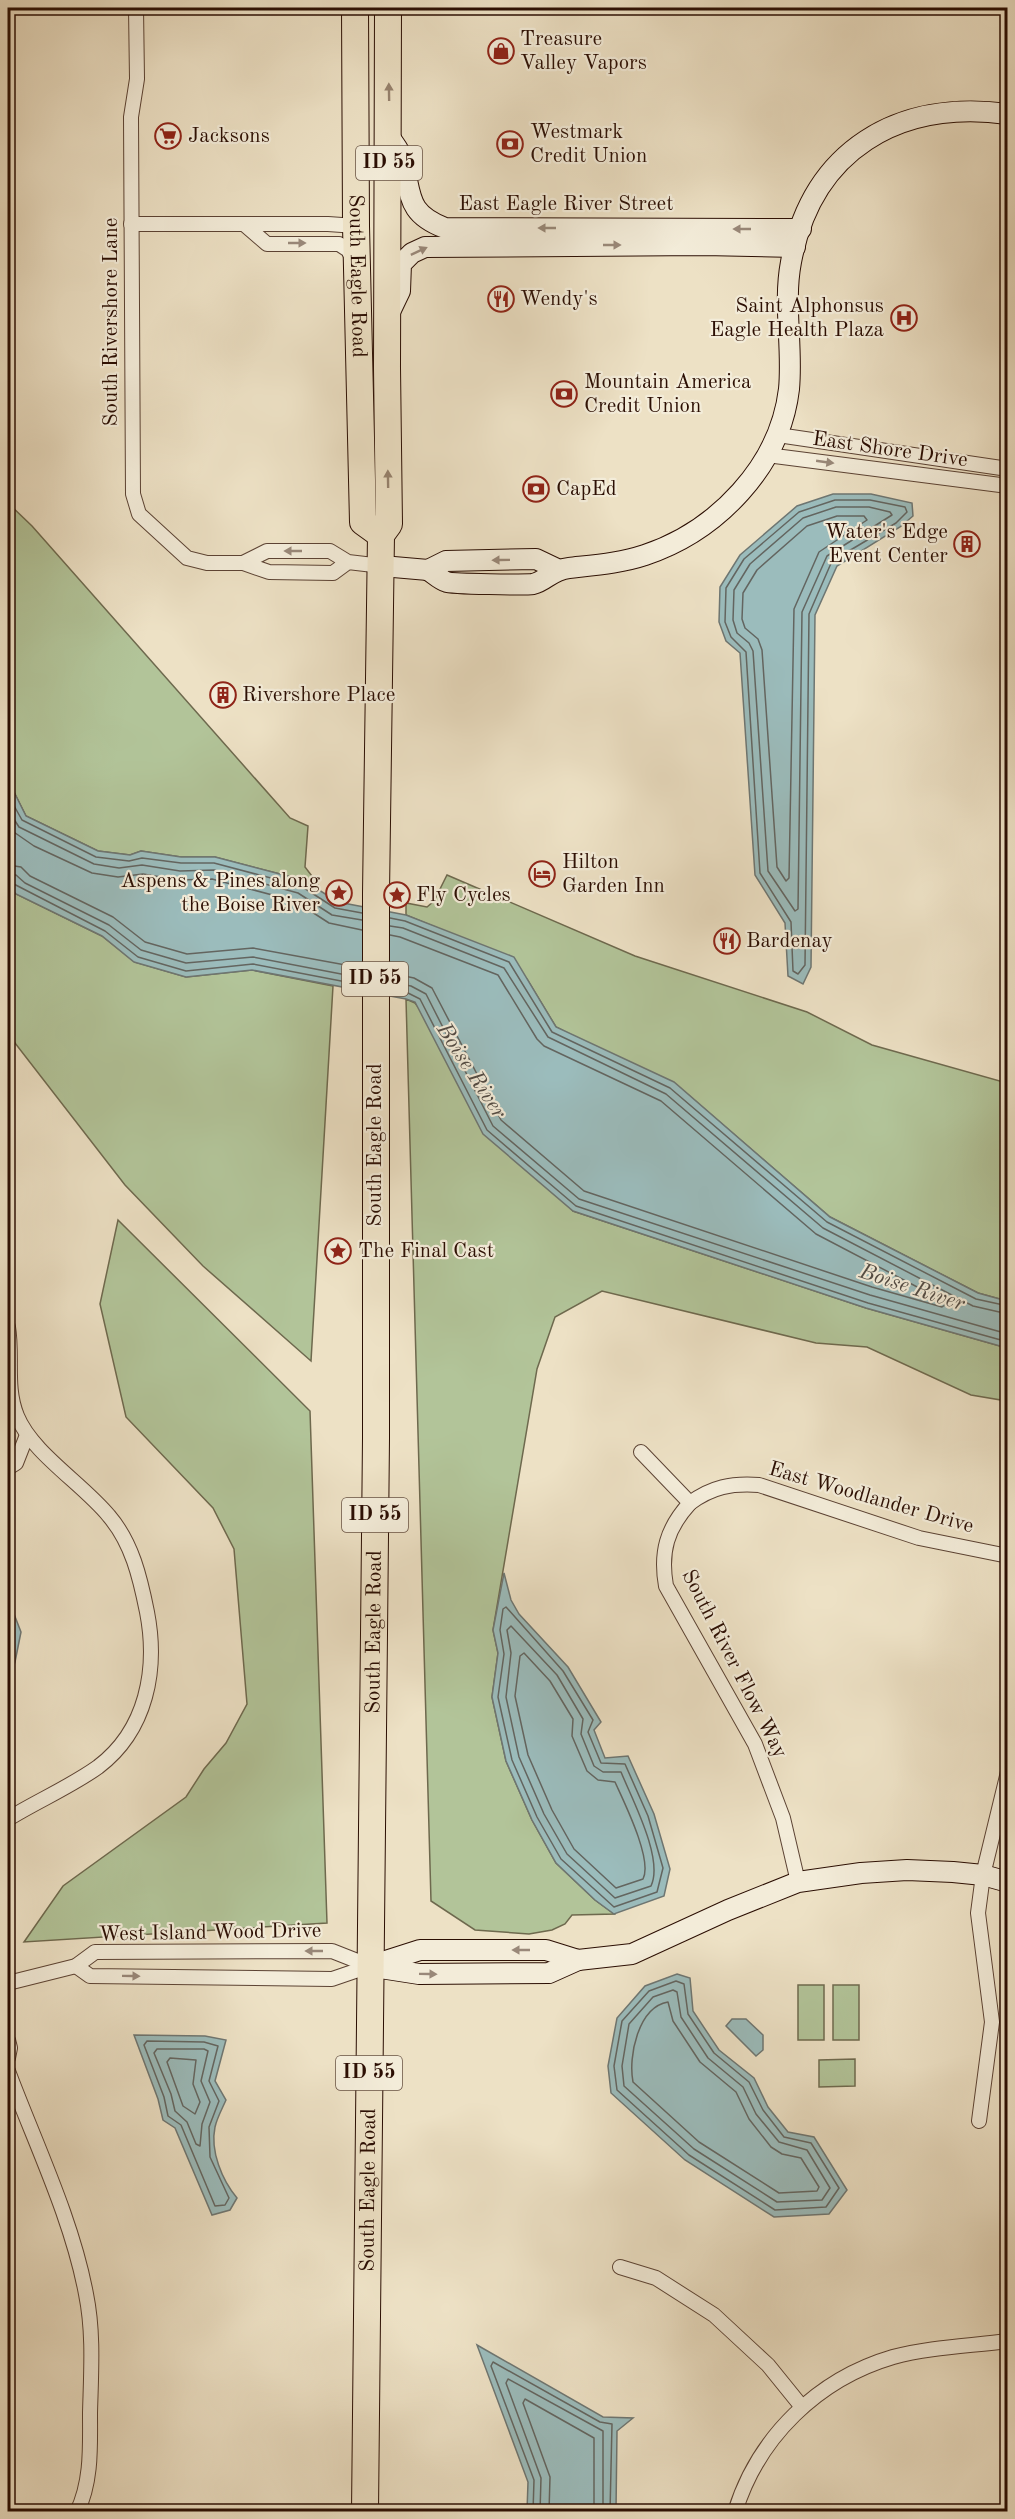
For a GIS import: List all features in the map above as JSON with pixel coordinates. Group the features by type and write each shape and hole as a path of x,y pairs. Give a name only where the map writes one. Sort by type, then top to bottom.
{"highway":[{"name":"South Eagle Road","path":"355,8 356,226 363,522 381,535"},
{"name":"South Eagle Road","path":"365,2511 376,1438 376,893 381,535 389,524 388,8"},
{"path":"356,226 370,243 371,280 387,323"}],"street":[{"name":"South Rivershore Lane","path":"136,8 137,80 131,117 131,224 133,494 139,514 186,558 207,563 243,563 269,572 333,573 348,562"},
{"path":"382,566 428,570 446,561 536,559 557,569 615,562 643,556 685,538 717,516 733,501 778,435 789,391 788,285 798,238 816,190 835,166 869,138 905,121 935,113 963,110 1008,114"},
{"name":"East Eagle River Street","path":"389,136 401,155 413,206 430,222 445,228 798,238"},
{"path":"131,224 356,226"},
{"path":"245,225 267,244 339,244 348,250 357,269"},
{"name":"East Eagle River Street","path":"387,323 400,291 402,264 412,253 425,247 681,245 798,238"},
{"name":"East Shore Drive","path":"778,435 1008,470"},
{"name":"East Shore Drive","path":"767,454 1008,486"},
{"name":"South Rivershore Lane","path":"243,563 267,551 330,551 348,562 382,566"},
{"path":"8,1327 11,1396 17,1416 27,1435 110,1517 126,1540 136,1563 144,1596 152,1648 152,1670 140,1713 114,1752 81,1778 8,1819"},
{"path":"8,1468 16,1463 27,1435"},
{"path":"641,1452 690,1503"},
{"name":"East Woodlander Drive","path":"690,1503 705,1492 723,1485 759,1485 919,1538 1008,1556"},
{"name":"South River Flow Way","path":"690,1503 677,1516 669,1532 664,1550 663,1568 666,1586 755,1743 783,1818 798,1882"},
{"path":"979,2121 992,2022 978,1913 983,1875 1008,1772"},
{"path":"370,1966 420,1950 546,1950 578,1960 632,1954 728,1910 798,1882 861,1873 907,1870 983,1875 1008,1881"},
{"name":"West Island Wood Drive","path":"8,1983 76,1966 95,1952 332,1951 370,1966"},
{"name":"West Island Wood Drive","path":"76,1966 90,1976 332,1979 370,1966"},
{"path":"8,2040 10,2048 8,2058"},
{"path":"8,2071 69,2230 87,2296 91,2349 90,2457 87,2482 79,2507"},
{"path":"620,2267 656,2278 714,2315 768,2365 802,2407"},
{"path":"735,2511 752,2470 774,2436 802,2407 844,2377 890,2358 912,2353 1008,2341"}],"green space":[{"path":"8,503 32,526 290,818 308,826 305,867 318,884 316,887 303,880 215,857 181,857 141,851 130,855 98,851 26,816 8,780"},
{"path":"447,875 635,956 807,1012 872,1045 1007,1083 1007,1301 978,1293 830,1217 687,1094 556,1027 527,979 435,927 406,915 406,903 427,907 434,901"},
{"path":"8,885 16,894 102,936 135,962 186,977 252,970 333,986 311,1361 203,1266 125,1185 8,1034"},
{"path":"406,999 415,1003 573,1211 866,1308 1007,1348 1007,1401 971,1395 867,1347 816,1343 602,1291 555,1317 537,1369 493,1630 498,1653 492,1697 506,1761 532,1820 556,1863 595,1900 614,1914 572,1915 565,1924 552,1930 529,1934 475,1930 431,1901"},
{"path":"118,1220 310,1411 327,1923 24,1942 63,1886 186,1797 204,1769 226,1743 247,1704 234,1549 213,1508 126,1417 100,1304"},
{"path":"798,1985 824,1985 824,2040 798,2040"},
{"path":"833,1985 859,1985 859,2040 833,2040"},
{"path":"855,2059 855,2086 819,2087 819,2060"}],"water":[{"path":"833,494 871,494 912,503 913,516 900,527 837,566 815,615 811,967 803,984 788,976 785,923 755,875 740,653 726,641 719,622 720,587 740,555 797,506"},
{"name":"Boise River","path":"8,780 26,816 98,851 130,855 141,851 181,857 215,857 303,880 338,902 406,915 514,957 556,1027 674,1082 830,1217 978,1293 1007,1301 1007,1348 866,1308 573,1211 483,1134 415,1002 252,970 186,977 134,962 102,936 16,894 8,885"},
{"path":"504,1573 511,1600 519,1614 568,1667 601,1722 594,1730 605,1758 628,1756 654,1814 670,1869 664,1896 614,1914 595,1900 556,1863 532,1820 506,1761 492,1697 498,1653 493,1630"},
{"path":"8,1614 14,1614 21,1632 8,1682"},
{"path":"677,1974 690,1978 693,2011 719,2050 754,2078 768,2107 788,2132 814,2137 847,2190 829,2214 774,2217 685,2160 611,2093 608,2066 617,2018 645,1986"},
{"path":"732,2019 746,2019 763,2035 763,2050 756,2056 726,2026"},
{"path":"134,2035 205,2036 226,2040 215,2081 226,2100 215,2127 214,2146 219,2165 237,2198 230,2210 212,2215 175,2128 163,2120 158,2099"},
{"path":"477,2345 603,2417 633,2418 617,2431 616,2511 527,2511 528,2482"}],"place":[{"name":"Treasure Valley Vapors","path":"501,51"},
{"name":"Jacksons","path":"168,136"},
{"name":"Westmark Credit Union","path":"510,144"},
{"name":"Wendy's","path":"501,299"},
{"name":"Saint Alphonsus Eagle Health Plaza","path":"904,318"},
{"name":"Mountain America Credit Union","path":"564,394"},
{"name":"CapEd","path":"536,489"},
{"name":"Water's Edge Event Center","path":"967,544"},
{"name":"Rivershore Place","path":"223,695"},
{"name":"Hilton Garden Inn","path":"542,874"},
{"name":"Aspens & Pines along the Boise River","path":"339,893"},
{"name":"Fly Cycles","path":"397,895"},
{"name":"Bardenay","path":"727,941"},
{"name":"The Final Cast","path":"338,1251"}]}
